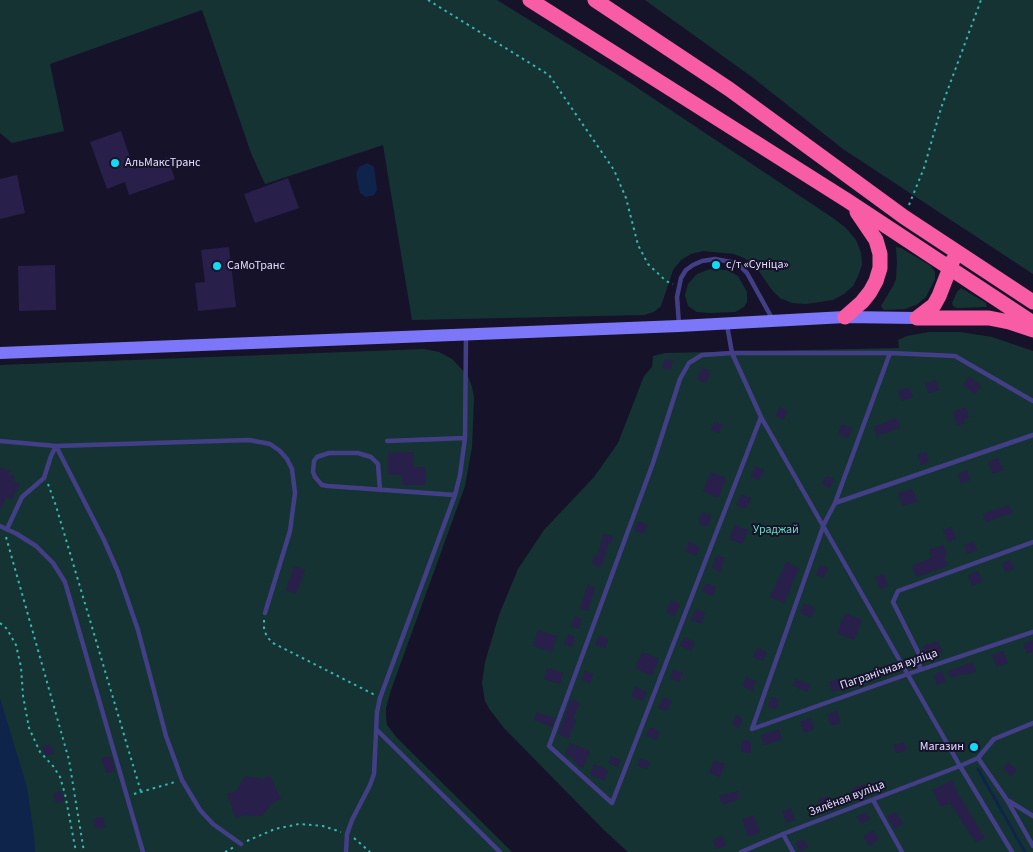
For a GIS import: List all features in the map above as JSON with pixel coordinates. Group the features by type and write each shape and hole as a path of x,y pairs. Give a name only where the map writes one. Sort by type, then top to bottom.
{"highway":[{"path":"530,0 848,201 1033,323"},
{"path":"595,0 730,89 904,216 1033,302"},
{"path":"846,317 862,302 876,281 880,268 880,254 876,240 870,229 848,201"},
{"path":"917,318 934,304 944,288 956,251"},
{"path":"917,318 989,318 1033,330"}],"street":[{"path":"0,353 774,322 846,317 917,318"}],"lane":[{"path":"679,326 677,297 681,278 686,270 693,265 715,259 732,262 740,266 747,274 774,322"},
{"path":"726,324 732,354 761,417 824,524 960,766 1012,852"},
{"path":"346,852 347,834 352,820 374,774 377,712 380,698 455,495 463,464 466,335"},
{"path":"824,524 835,503 890,353"},
{"path":"761,417 612,803 549,746 688,363 702,355 732,354 890,353 954,356 1033,401"},
{"path":"835,503 1033,435"},
{"path":"387,441 465,438"},
{"path":"0,441 56,446 249,440 270,444 280,451 292,469 296,492 290,532 265,613"},
{"path":"7,529 22,498 44,478 56,446"},
{"path":"56,446 104,540 120,580 138,630 166,736 182,780 200,810 213,824 241,844"},
{"path":"380,490 378,464 371,457 358,453 329,453 317,457 314,461 313,472 322,485 380,490 455,495"},
{"name":"Пагранічная вуліца","path":"824,524 752,729 1033,632"},
{"path":"0,526 36,546 53,563 65,582 143,852"},
{"path":"920,670 919,654 893,602 898,591 1033,542"},
{"path":"1033,723 994,739 978,758 1007,800 1033,846"},
{"path":"376,729 500,852"},
{"name":"Зялёная вуліца","path":"741,852 978,758"},
{"path":"872,800 902,852"},
{"path":"1007,800 1033,816"},
{"path":"783,834 794,852"}],"path":[{"path":"428,0 549,75 614,170 626,198 638,245 648,264 678,288"},
{"path":"904,216 924,168 941,108 981,0"},
{"path":"44,478 56,506 141,792"},
{"path":"7,529 6,541 69,760 84,852"},
{"path":"265,613 264,629 273,643 380,698"},
{"path":"0,624 7,629 16,645 21,667 23,696 29,728 40,752 53,766 60,778 76,852"},
{"path":"127,796 182,780"},
{"path":"241,844 275,830 300,824 323,826 347,834 370,852"},
{"path":"72,835 80,834"}],"green space":[{"path":"0,0 497,0 618,75 833,218 846,228 856,240 861,253 862,265 853,286 833,300 806,304 792,303 780,298 756,267 746,259 734,254 703,251 691,254 681,260 673,270 661,306 654,312 644,315 412,320 383,145 265,184 251,153 202,10 50,64 64,131 12,143 0,133"},
{"path":"645,0 1033,0 1033,274 843,149 752,77"},
{"path":"896,247 901,248 931,266 935,272 935,279 926,297 916,305 905,309 884,310 881,306 896,279"},
{"path":"710,269 727,270 738,276 747,292 747,302 744,307 735,312 710,313 697,312 688,306 685,295 688,284 697,274"},
{"path":"961,288 986,303 987,307 957,308 953,306 952,303"},
{"name":"Ураджай","path":"929,332 960,332 992,337 1033,351 1033,852 628,852 504,728 485,701 482,683 485,662 499,615 518,569 544,530 594,477 618,443 644,376 652,367 653,356 665,353 899,348 898,340 907,336"},
{"path":"424,349 439,352 452,359 468,376 474,398 472,447 465,486 391,690 386,708 387,725 397,738 512,852 0,852 0,365"}],"water":[{"path":"367,163 374,167 377,190 374,195 366,197 360,193 356,174 359,167"},
{"path":"0,698 27,787 35,852 0,852"}],"building":[{"name":"АльМаксТранс","path":"121,131 134,169 167,157 175,179 129,195 125,182 107,189 90,142"},
{"path":"17,175 25,213 0,219 0,179"},
{"path":"288,178 299,208 255,223 244,194"},
{"name":"СаМоТранс","path":"229,247 236,307 198,311 195,283 205,282 201,250"},
{"path":"55,265 56,310 19,311 18,266"},
{"path":"665,359 673,360 671,370 662,368"},
{"path":"702,368 711,371 706,383 697,379"},
{"path":"969,376 981,386 975,394 963,385"},
{"path":"936,380 939,390 928,393 925,383"},
{"path":"909,387 913,397 902,401 898,391"},
{"path":"780,407 788,411 783,420 775,416"},
{"path":"966,407 969,417 964,419 965,423 957,426 953,412"},
{"path":"897,418 900,428 877,436 873,427"},
{"path":"714,421 723,425 719,433 711,430"},
{"path":"842,424 852,428 848,438 838,434"},
{"path":"414,452 414,467 426,467 426,485 402,485 402,475 388,475 388,453"},
{"path":"926,452 929,462 921,465 917,455"},
{"path":"998,458 1003,470 993,474 988,462"},
{"path":"755,466 764,470 759,481 751,477"},
{"path":"0,467 10,471 9,474 15,477 13,481 20,484 12,500 6,497 0,511"},
{"path":"967,470 970,480 961,484 958,474"},
{"path":"711,472 726,478 718,498 703,491"},
{"path":"826,476 834,479 830,488 822,484"},
{"path":"913,489 917,502 902,506 898,493"},
{"path":"741,494 751,498 746,509 736,505"},
{"path":"1009,505 1013,513 986,522 983,514"},
{"path":"702,512 712,516 707,527 698,523"},
{"path":"638,521 648,525 644,534 634,530"},
{"path":"735,525 748,530 742,544 729,539"},
{"path":"952,527 956,539 948,542 943,530"},
{"path":"603,534 613,536 601,568 592,564 595,555 598,555"},
{"path":"974,541 977,550 967,554 964,545"},
{"path":"688,542 700,547 696,556 685,551"},
{"path":"944,545 947,555 944,556 948,566 916,577 912,565 932,558 929,550"},
{"path":"717,555 725,558 720,572 712,568"},
{"path":"1010,560 1014,569 1005,572 1002,563"},
{"path":"786,562 799,568 784,603 770,597"},
{"path":"820,565 828,568 824,578 816,575"},
{"path":"294,566 305,570 296,594 286,590"},
{"path":"978,571 982,582 972,586 968,575"},
{"path":"884,574 888,586 880,589 875,577"},
{"path":"706,583 716,587 713,596 702,592"},
{"path":"588,584 595,587 588,611 580,609"},
{"path":"671,600 680,604 675,616 666,612"},
{"path":"804,603 815,608 811,618 800,613"},
{"path":"696,609 705,613 701,624 691,620"},
{"path":"845,613 862,620 854,640 837,633"},
{"path":"575,616 582,619 579,629 571,626"},
{"path":"538,630 557,636 552,652 533,646"},
{"path":"567,634 575,637 572,647 564,644"},
{"path":"599,635 609,639 605,648 595,645"},
{"path":"684,637 695,642 691,651 680,646"},
{"path":"1033,640 1033,651 1027,654 1023,644"},
{"path":"938,641 942,652 926,658 922,647"},
{"path":"757,648 767,652 763,661 753,657"},
{"path":"1003,651 1008,663 997,667 992,655"},
{"path":"642,652 659,659 652,676 635,668"},
{"path":"973,662 976,672 951,678 948,671"},
{"path":"547,668 563,673 560,684 544,679"},
{"path":"673,669 683,673 679,682 670,678"},
{"path":"585,671 593,674 590,683 581,680"},
{"path":"942,671 946,682 937,685 933,675"},
{"path":"746,677 756,681 752,691 742,686"},
{"path":"840,678 843,689 832,692 829,682"},
{"path":"796,679 810,684 807,692 793,686"},
{"path":"635,686 647,692 643,701 631,696"},
{"path":"663,697 672,701 667,711 658,708"},
{"path":"771,697 779,699 776,709 768,707"},
{"path":"571,699 580,703 573,718 576,720 568,739 558,734"},
{"path":"837,711 841,723 831,726 827,714"},
{"path":"537,712 555,718 552,727 534,720"},
{"path":"736,715 743,719 739,728 732,725"},
{"path":"811,718 814,729 804,733 800,722"},
{"path":"650,727 660,731 656,740 646,736"},
{"path":"779,729 782,740 764,745 761,735"},
{"path":"742,740 751,741 751,753 741,752"},
{"path":"977,740 981,748 973,753 969,745"},
{"path":"904,742 907,750 896,753 893,745"},
{"path":"570,743 590,751 583,768 573,762 574,758 565,755"},
{"path":"50,744 54,753 46,756 42,747"},
{"path":"111,756 115,771 106,773 101,758"},
{"path":"611,756 621,760 618,767 608,763"},
{"path":"640,758 650,762 647,769 637,766"},
{"path":"714,760 725,764 720,777 709,773"},
{"path":"1008,763 1017,769 1012,776 1003,770"},
{"path":"594,764 608,770 604,781 590,775"},
{"path":"270,775 281,799 272,803 262,816 244,815 236,818 227,794 236,791 245,776 262,779"},
{"path":"952,780 985,838 976,843 950,803 941,807 932,790"},
{"path":"866,784 869,794 855,798 852,788"},
{"path":"61,791 64,801 56,803 53,794"},
{"path":"738,791 740,799 722,805 719,796"},
{"path":"829,796 832,807 822,810 818,799"},
{"path":"791,808 795,820 786,823 782,811"},
{"path":"866,812 870,819 861,824 856,817"},
{"path":"895,812 903,824 895,829 887,816"},
{"path":"754,815 760,833 748,837 742,819"},
{"path":"104,817 105,828 95,828 94,818"},
{"path":"873,830 879,840 869,846 863,836"},
{"path":"723,836 726,846 716,849 713,839"},
{"path":"803,839 808,847 800,852 795,843"}],"waterway":[{"path":"978,769 1025,852"}],"place":[{"name":"АльМаксТранс","path":"115,163"},
{"name":"с/т «Суніца»","path":"716,265"},
{"name":"СаМоТранс","path":"217,266"},
{"name":"Магазин","path":"974,747"}]}
